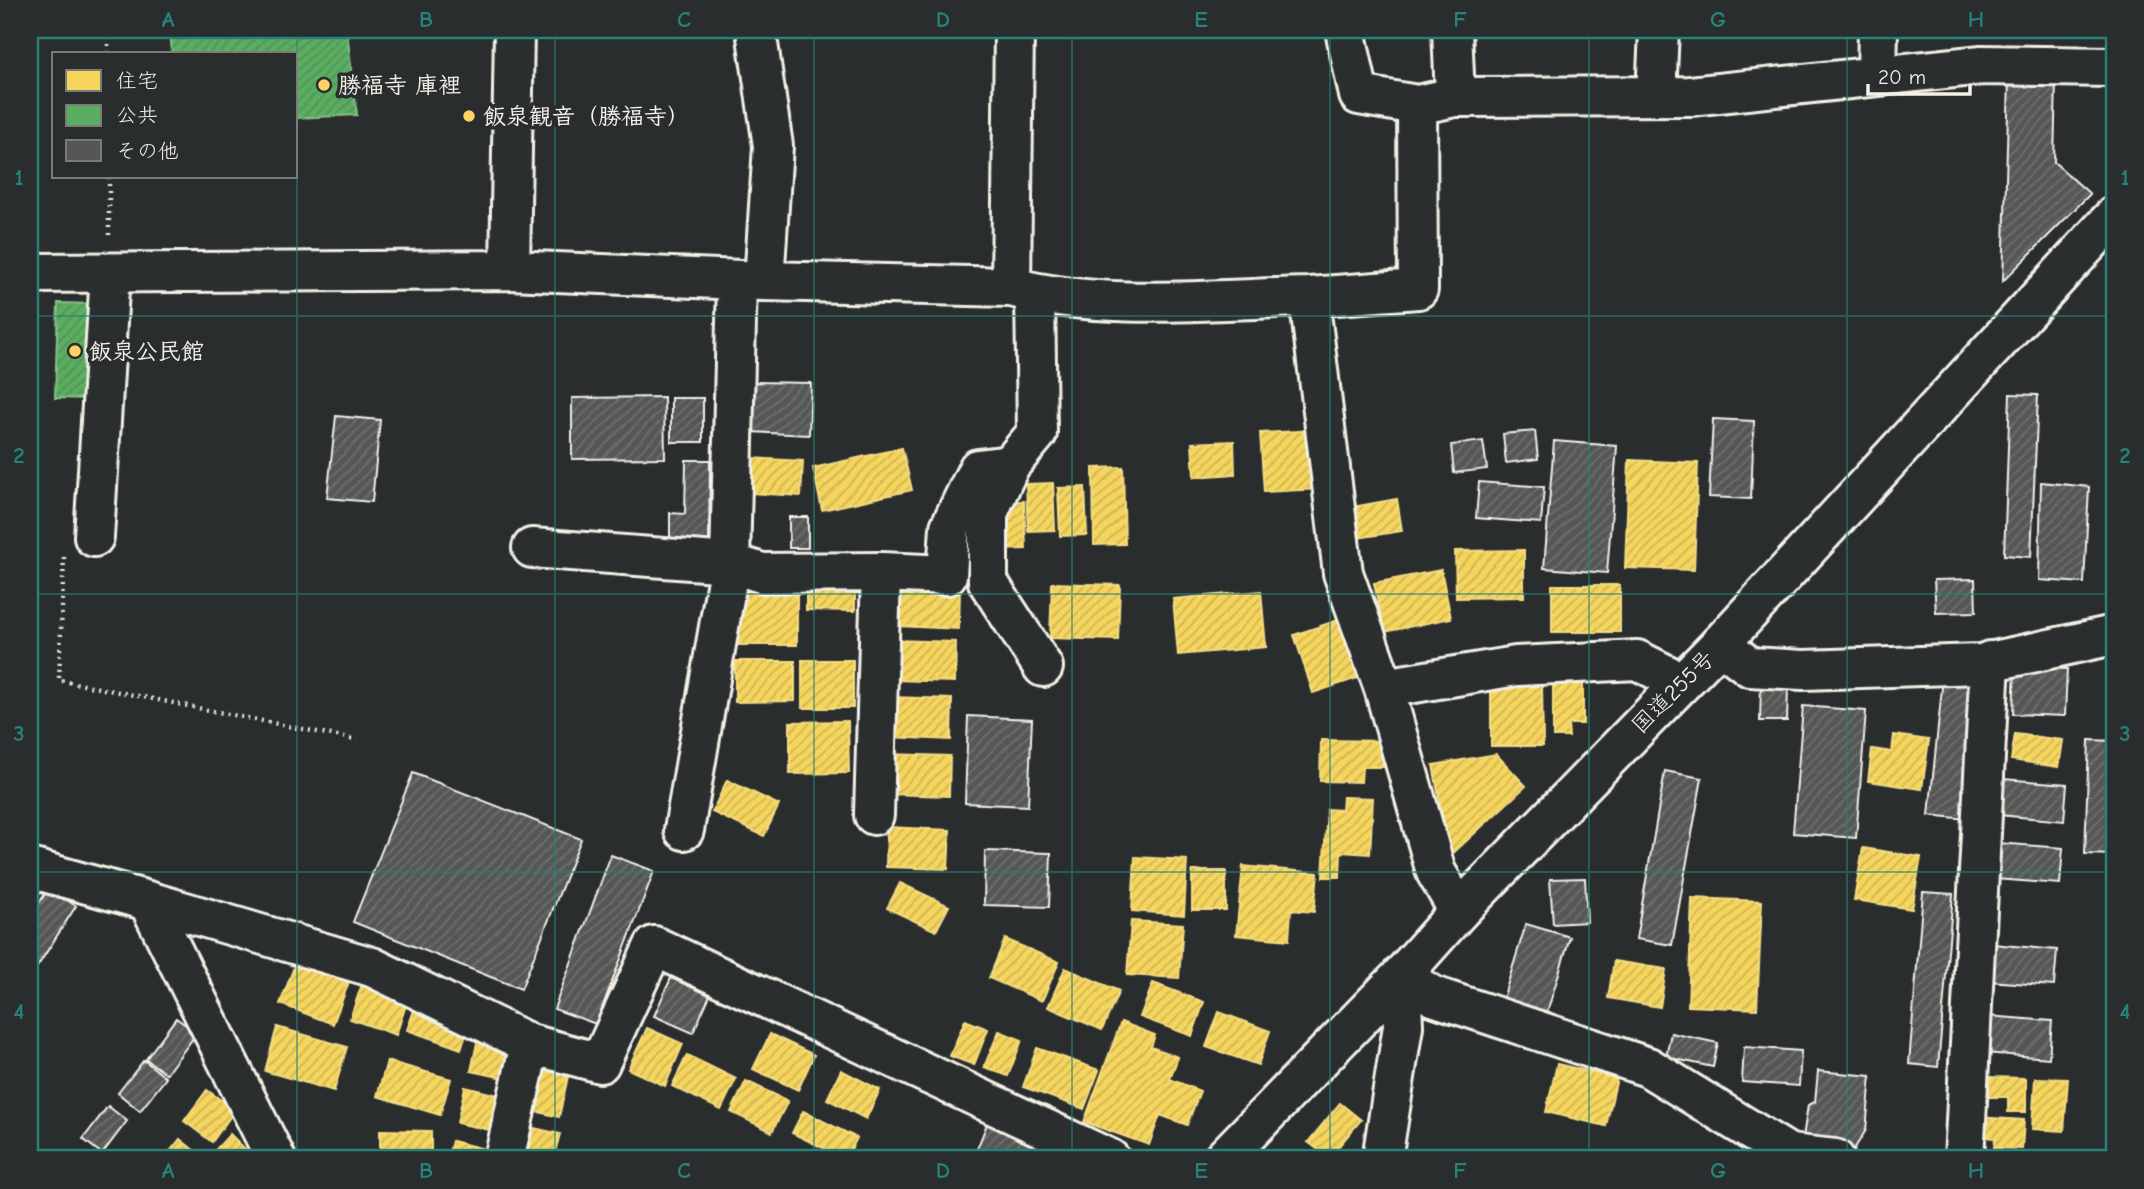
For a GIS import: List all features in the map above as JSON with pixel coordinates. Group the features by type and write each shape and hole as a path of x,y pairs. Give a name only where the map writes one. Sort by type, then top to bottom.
{"main road":[{"path":"510,270 514,30"},
{"path":"684,830 730,563 751,281 773,146 756,30"},
{"path":"1014,30 1023,290 1037,433 1010,465 988,513 988,582 1043,667"},
{"path":"1345,30 1359,95 1416,106 1455,97 1690,96 1982,65 2114,67"},
{"path":"1452,30 1455,97"},
{"path":"1656,96 1659,30"},
{"path":"1877,75 1878,30"},
{"path":"30,273 510,270 1023,290 1132,300 1309,297 1418,289 1416,106"},
{"name":"国道255号","path":"1223,1159 1401,976 1459,911 1720,644 2114,216"},
{"path":"94,537 110,273"},
{"path":"1309,297 1336,493 1343,573 1384,688 1436,872 1459,911"},
{"path":"532,548 730,563 762,573 881,572 947,575 950,527 978,469 1010,465"},
{"path":"873,815 881,572"},
{"path":"1720,644 1750,667 1803,670 1990,662 2114,635"},
{"path":"1384,688 1516,666 1637,660 1681,682"},
{"path":"1964,1159 1990,662"},
{"path":"30,868 372,967 530,1044 600,1063 654,946 1110,1159"},
{"path":"148,901 276,1159"},
{"path":"1382,1159 1403,1026 1401,976"},
{"path":"1401,976 1433,996 1648,1067 1789,1154 1835,1159"},
{"path":"504,1159 530,1044"}],"path":[{"path":"108,30 108,52"},
{"path":"109,178 110,273"},
{"path":"94,537 64,545 59,680 357,740"}],"building: 住宅":[{"path":"1316,430 1320,489 1264,492 1260,433"},
{"path":"1234,441 1235,474 1194,477 1192,443"},
{"path":"902,448 912,490 822,510 813,468"},
{"path":"751,458 803,461 801,496 749,493"},
{"path":"1629,460 1698,463 1694,570 1625,568"},
{"path":"1123,467 1125,544 1094,545 1093,468"},
{"path":"1053,483 1055,530 1028,531 1026,484"},
{"path":"1085,487 1087,535 1060,536 1058,488"},
{"path":"1397,499 1402,531 1357,538 1352,507"},
{"path":"1024,501 1026,549 999,550 997,502"},
{"path":"30,545 34,546 31,575 30,575"},
{"path":"1524,550 1524,597 1456,598 1455,551"},
{"path":"1441,570 1451,618 1384,632 1374,583"},
{"path":"1052,583 1120,585 1118,640 1050,638"},
{"path":"737,584 797,584 797,645 737,645"},
{"path":"806,584 855,584 855,611 806,610"},
{"path":"1552,585 1620,585 1620,632 1552,632"},
{"path":"898,587 960,589 959,629 897,626"},
{"path":"1261,591 1266,647 1178,655 1173,599"},
{"path":"1347,617 1366,675 1313,693 1294,635"},
{"path":"894,640 956,642 955,682 893,680"},
{"path":"802,660 853,660 853,708 802,708"},
{"path":"735,661 795,661 795,701 735,702"},
{"path":"1583,677 1583,724 1568,724 1569,737 1553,737 1553,678"},
{"path":"1491,684 1542,684 1543,746 1491,746"},
{"path":"890,697 952,699 951,740 889,737"},
{"path":"848,721 849,773 790,774 790,722"},
{"path":"2015,734 2063,740 2059,767 2011,760"},
{"path":"1894,735 1929,740 1922,789 1868,781 1872,749 1892,752"},
{"path":"1321,740 1386,741 1385,767 1362,767 1361,782 1320,781"},
{"path":"888,754 950,756 949,796 887,794"},
{"path":"1496,754 1526,786 1450,856 1433,765"},
{"path":"727,780 779,805 764,836 712,812"},
{"path":"1343,797 1373,798 1370,854 1341,852 1340,877 1323,877 1327,809 1342,810"},
{"path":"887,827 950,830 948,869 886,867"},
{"path":"1863,848 1921,857 1912,909 1854,900"},
{"path":"1135,857 1187,860 1184,915 1132,911"},
{"path":"1243,866 1318,873 1314,912 1291,910 1289,940 1236,935"},
{"path":"1192,871 1226,871 1226,910 1192,910"},
{"path":"900,883 949,906 936,931 887,908"},
{"path":"1692,898 1762,901 1757,1009 1688,1006"},
{"path":"1131,921 1183,924 1179,978 1127,975"},
{"path":"1005,939 1059,962 1042,1001 989,978"},
{"path":"297,959 350,979 333,1024 280,1004"},
{"path":"1614,961 1666,969 1660,1007 1608,998"},
{"path":"1065,968 1119,991 1102,1030 1048,1007"},
{"path":"363,981 409,996 396,1035 350,1019"},
{"path":"1153,983 1204,1002 1192,1036 1140,1017"},
{"path":"417,1002 471,1021 461,1049 407,1030"},
{"path":"1219,1012 1270,1031 1258,1065 1206,1047"},
{"path":"965,1020 988,1029 974,1065 950,1056"},
{"path":"1121,1022 1155,1035 1151,1047 1178,1057 1170,1079 1200,1091 1187,1125 1160,1115 1149,1145 1084,1122"},
{"path":"277,1027 347,1047 334,1091 265,1071"},
{"path":"647,1028 683,1044 665,1086 628,1069"},
{"path":"999,1031 1022,1040 1008,1076 984,1067"},
{"path":"770,1034 814,1055 798,1090 753,1069"},
{"path":"478,1038 511,1045 504,1078 471,1071"},
{"path":"1037,1048 1099,1070 1084,1109 1023,1087"},
{"path":"687,1055 736,1079 721,1110 672,1086"},
{"path":"387,1061 451,1079 440,1115 377,1096"},
{"path":"1557,1064 1617,1078 1606,1126 1546,1112"},
{"path":"542,1066 569,1072 559,1117 531,1110"},
{"path":"841,1070 880,1090 866,1119 827,1099"},
{"path":"1986,1077 2026,1078 2026,1112 2008,1112 2008,1097 1985,1097"},
{"path":"2035,1078 2068,1079 2064,1131 2032,1129"},
{"path":"746,1081 788,1101 772,1132 731,1112"},
{"path":"465,1087 498,1095 490,1130 457,1123"},
{"path":"207,1090 235,1110 212,1142 184,1121"},
{"path":"1340,1103 1361,1120 1329,1158 1308,1142"},
{"path":"803,1111 857,1138 846,1159 792,1133"},
{"path":"1975,1117 2024,1120 2022,1149 1994,1148 1995,1138 1973,1136"},
{"path":"534,1128 560,1134 553,1159 526,1159"},
{"path":"380,1130 431,1131 431,1159 380,1159"},
{"path":"230,1134 250,1154 245,1159 207,1159"},
{"path":"180,1139 200,1155 197,1159 164,1159"},
{"path":"452,1141 489,1150 487,1159 447,1159"}],"building: 公共":[{"name":"勝福寺 庫裡","path":"170,30 238,30 238,35 347,32 357,115 298,118 298,52 172,52"},
{"name":"飯泉公民館","path":"58,303 95,304 93,399 55,398"}],"building: その他":[{"path":"2009,80 2056,80 2054,162 2090,194 2003,281"},
{"path":"752,382 811,383 809,435 750,432"},
{"path":"2010,394 2038,395 2031,557 2004,555"},
{"path":"664,397 665,458 572,459 572,398"},
{"path":"671,398 703,398 703,442 671,442"},
{"path":"336,416 380,420 372,502 327,498"},
{"path":"1713,419 1754,421 1751,499 1709,497"},
{"path":"1535,431 1538,459 1506,463 1503,434"},
{"path":"1483,441 1487,469 1454,473 1451,445"},
{"path":"1554,441 1617,446 1607,573 1544,568"},
{"path":"686,460 710,460 709,544 670,542 670,513 685,514"},
{"path":"1479,482 1544,487 1541,523 1476,518"},
{"path":"2041,482 2089,487 2084,583 2039,580"},
{"path":"789,517 808,517 808,548 789,548"},
{"path":"1975,579 1976,612 1936,613 1934,580"},
{"path":"2015,667 2067,669 2065,716 2013,714"},
{"path":"1943,678 1979,682 1966,819 1929,815"},
{"path":"1761,687 1788,688 1787,721 1760,721"},
{"path":"1803,706 1866,711 1856,838 1793,833"},
{"path":"968,716 1032,719 1028,806 965,803"},
{"path":"2089,740 2114,741 2114,855 2085,854"},
{"path":"1665,771 1702,778 1672,945 1636,939"},
{"path":"413,773 581,839 521,989 353,922"},
{"path":"2002,779 2067,784 2064,821 1999,815"},
{"path":"1998,843 2063,848 2060,884 1995,879"},
{"path":"985,851 1051,853 1049,907 984,905"},
{"path":"611,855 654,871 596,1024 554,1009"},
{"path":"1585,878 1587,922 1553,924 1550,879"},
{"path":"49,888 76,906 30,978 30,917"},
{"path":"1923,892 1953,894 1938,1067 1909,1064"},
{"path":"1526,924 1570,937 1546,1016 1502,1002"},
{"path":"1992,944 2057,950 2054,986 1989,981"},
{"path":"671,978 710,995 693,1033 654,1016"},
{"path":"1987,1016 2052,1021 2049,1058 1984,1053"},
{"path":"176,1018 197,1033 166,1074 146,1059"},
{"path":"1671,1033 1718,1043 1713,1067 1666,1057"},
{"path":"1744,1047 1801,1051 1799,1086 1742,1082"},
{"path":"144,1060 166,1078 140,1111 118,1093"},
{"path":"1818,1071 1871,1076 1866,1130 1853,1151 1802,1144 1808,1105 1815,1102"},
{"path":"108,1106 127,1121 102,1154 83,1139"},
{"path":"987,1124 1076,1159 973,1159"}],"place":[{"name":"勝福寺 庫裡","path":"324,85"},
{"name":"飯泉観音（勝福寺）","path":"469,116"},
{"name":"飯泉公民館","path":"75,351"}]}
